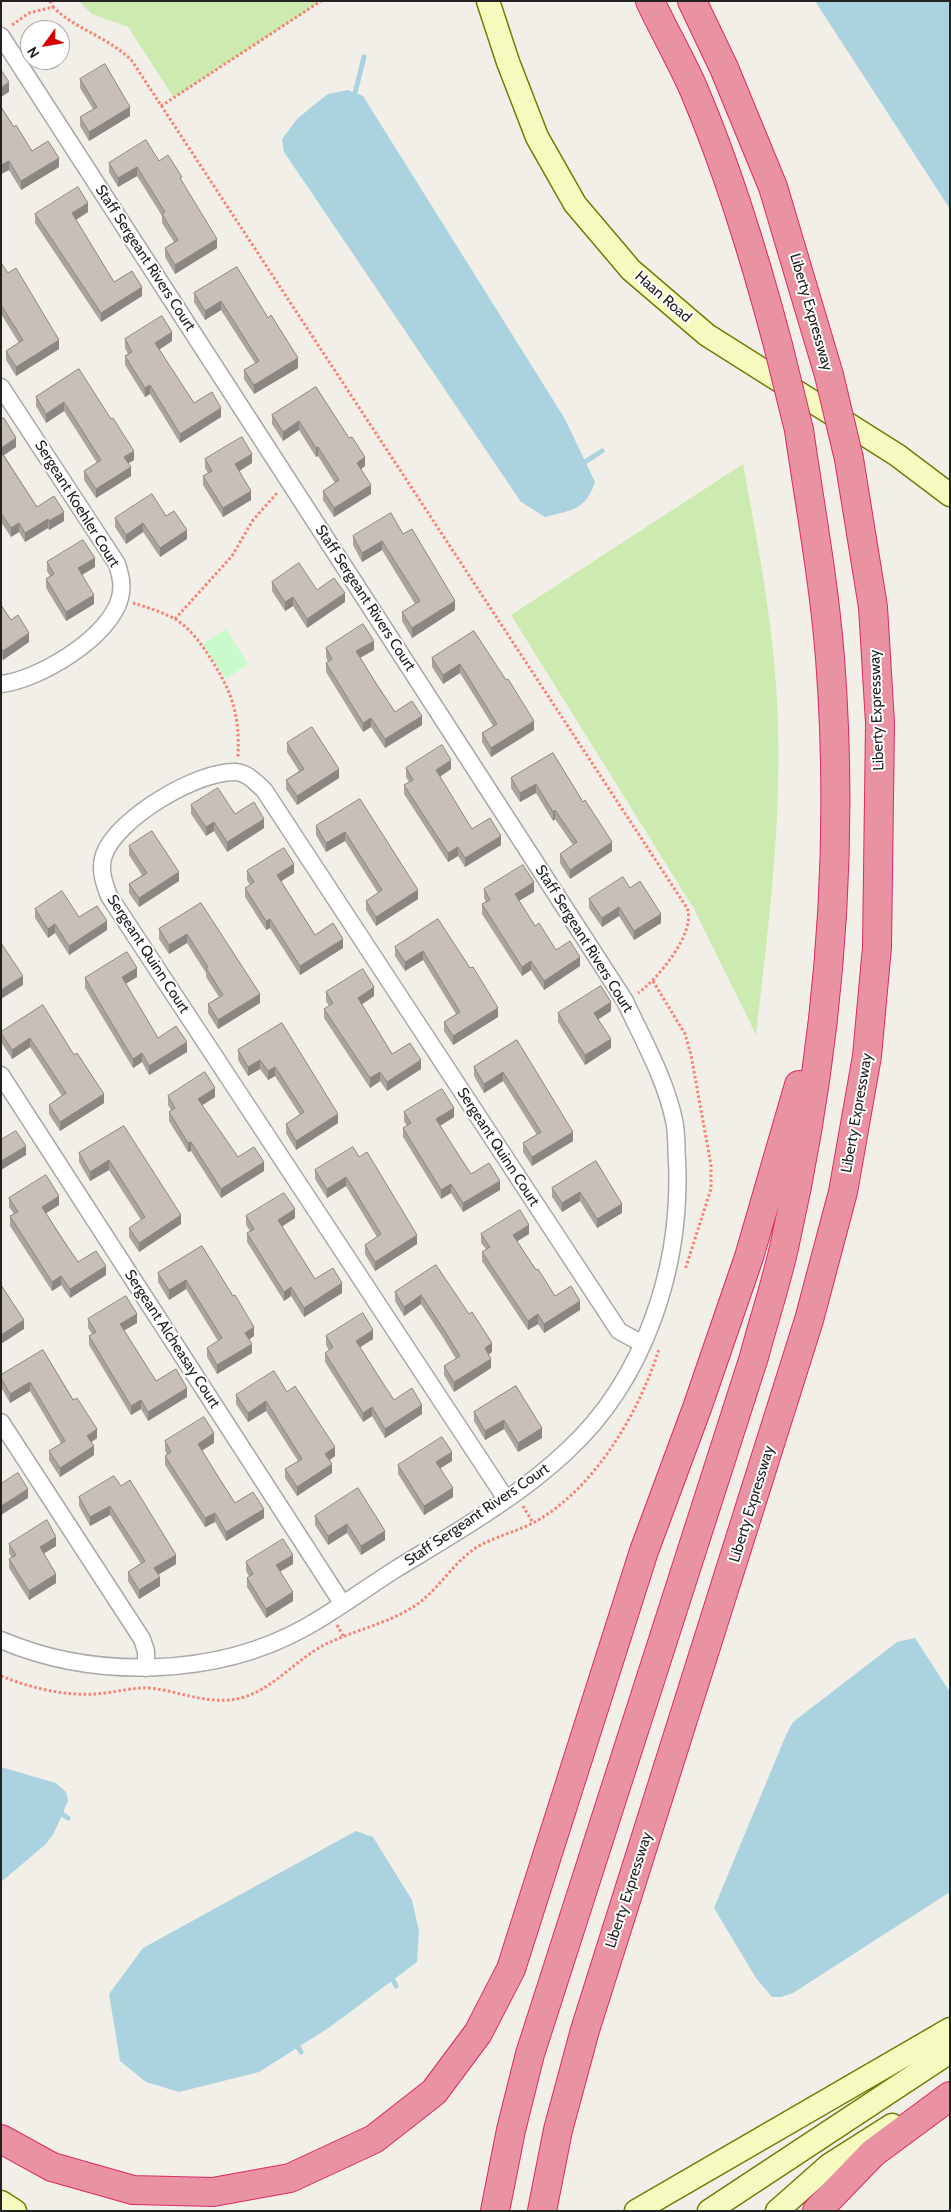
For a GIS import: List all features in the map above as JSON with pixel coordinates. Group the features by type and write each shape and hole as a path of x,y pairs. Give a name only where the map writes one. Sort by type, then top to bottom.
{"highway":[{"path":"495,2211 511,2130 530,2054 754,1357 785,1245 820,1054 832,940 834,791 830,659 819,561 799,430 758,266 715,141 693,88 650,1"},
{"name":"Liberty Expressway","path":"542,2211 558,2130 585,2030 809,1320 843,1192 864,1076 877,947 880,724 873,607 848,459 830,375 773,187 724,68 692,1"},
{"path":"1,2139 52,2167 133,2190 213,2192 290,2178 374,2139 434,2092 478,2033 511,1970 644,1551 697,1408 749,1257 795,1102 832,940"},
{"path":"817,2211 873,2153 950,2096"}],"main road":[{"name":"Haan Road","path":"488,1 508,62 537,137 575,204 631,270 707,335 897,455 950,495"},
{"path":"636,2211 950,2029"},
{"path":"709,2211 950,2052"},
{"path":"777,2211 829,2165 874,2136 950,2092"},
{"path":"1,2202 15,2211"}],"street":[{"name":"Staff Sergeant Rivers Court","path":"1,1640 22,1649 86,1664 146,1668 199,1664 265,1646 306,1627 506,1499 538,1476 570,1449 600,1414 622,1384 643,1344 663,1289 673,1246 678,1195 675,1123 663,1082 625,1001 291,483 5,32"},
{"name":"Sergeant Koehler Court","path":"1,387 117,564 122,580 120,600"},
{"path":"1,684 10,683 49,668 71,654 103,627 120,600"},
{"name":"Sergeant Quinn Court","path":"506,1499 109,896 102,875 104,855 116,835 150,806 179,787 207,777 238,772 250,777 264,790 619,1331 643,1344"},
{"name":"Sergeant Alcheasay Court","path":"1,1075 342,1603"},
{"path":"1,1422 142,1639 146,1651 146,1668"}],"path":[{"path":"50,1 53,7 81,29 122,50 132,61 687,908 690,922 665,967 653,981 625,1001"},
{"path":"161,106 321,1"},
{"path":"5,32 29,13 53,7"},
{"path":"175,619 232,556 253,520 272,495 291,483"},
{"path":"120,600 161,612 175,619 202,644 231,692 239,732 238,772"}],"green space":[{"path":"79,1 321,1 174,98 128,27 92,14"},
{"path":"743,464 761,561 770,627 777,693 778,726 776,842 756,1035 694,909 511,615"},
{"path":"226,629 248,664 226,679 203,644"}],"water":[{"path":"815,1 950,1 950,209"},
{"path":"348,90 363,96 565,419 595,482 587,498 577,507 563,513 545,517 521,502 284,152 282,139 297,119 328,94"},
{"path":"915,1638 950,1692 950,1892 793,1993 781,1997 772,1997 756,1978 714,1908 793,1722 897,1642"},
{"path":"1,1767 56,1783 66,1792 68,1801 54,1833 46,1844 1,1882"},
{"path":"356,1831 373,1837 412,1900 419,1931 417,1962 330,2027 259,2072 179,2092 146,2082 120,2061 109,1994 143,1948"}],"building":[{"path":"105,64 130,107 89,132 80,117 97,107 80,79"},
{"path":"1,70 9,82 1,88"},
{"path":"1,107 14,127 16,125 32,151 48,141 59,158 21,181 9,161 1,165"},
{"path":"146,140 159,161 168,155 217,239 175,265 165,248 178,240 162,214 165,212 137,167 118,178 109,163"},
{"path":"78,187 88,203 72,213 114,282 132,271 142,287 101,313 35,214"},
{"path":"1,263 8,273 16,268 59,340 16,367 6,351 23,340 1,305"},
{"path":"237,267 268,318 271,315 298,358 254,385 244,370 259,361 221,301 205,311 194,293"},
{"path":"162,316 172,332 155,343 194,403 212,392 221,408 180,434 150,385 145,388 125,356 132,352 125,339"},
{"path":"79,369 134,451 124,457 131,467 96,489 84,471 101,460 64,402 46,414 36,397"},
{"path":"316,387 349,438 352,437 365,457 357,463 371,485 334,508 323,491 339,480 318,447 316,448 299,421 283,432 272,415"},
{"path":"4,418 16,438 1,448 1,420"},
{"path":"242,437 252,454 235,464 251,491 223,508 203,476 212,471 205,459"},
{"path":"1,452 37,507 54,496 64,512 25,533 19,523 11,528 1,513"},
{"path":"152,494 166,516 174,511 187,530 160,548 143,523 126,535 115,518"},
{"path":"391,513 403,534 412,529 455,601 412,628 402,612 420,601 382,541 362,553 353,536"},
{"path":"83,540 95,558 78,568 94,595 66,612 46,579 54,574 47,562"},
{"path":"299,563 317,590 334,578 345,593 307,619 293,597 285,602 272,582"},
{"path":"1,605 11,620 18,615 29,633 3,651 1,648"},
{"path":"363,624 374,641 356,651 377,685 395,712 412,701 422,716 385,739 371,718 363,723 326,663 332,659 326,648"},
{"path":"474,631 506,680 508,679 534,721 491,748 482,733 497,724 460,664 443,675 432,658"},
{"path":"312,727 339,769 297,796 286,780 304,769 287,743"},
{"path":"442,745 451,760 436,770 472,829 490,818 501,836 465,858 458,847 448,853 404,785 413,780 406,768"},
{"path":"553,753 583,802 585,800 612,842 570,870 560,854 577,842 555,810 553,812 536,784 520,793 511,778"},
{"path":"218,788 235,814 254,802 264,819 227,842 214,822 206,827 191,805"},
{"path":"360,799 418,890 376,917 366,901 382,890 345,832 326,843 316,826"},
{"path":"152,831 179,872 139,898 129,884 147,873 129,846"},
{"path":"284,848 294,864 277,875 315,935 333,923 343,939 300,966 270,919 266,921 245,888 254,882 247,871"},
{"path":"523,865 534,882 515,894 535,926 539,923 556,950 570,941 580,957 544,981 531,961 522,967 482,904 490,900 484,889"},
{"path":"623,877 630,888 640,881 661,914 634,931 619,907 602,918 589,899"},
{"path":"62,891 79,917 97,906 107,921 69,946 55,924 48,929 35,909"},
{"path":"201,903 260,994 218,1020 208,1004 223,995 187,934 169,945 159,929"},
{"path":"438,919 470,968 473,967 498,1008 453,1036 444,1022 460,1012 423,951 405,962 395,947"},
{"path":"1,943 23,976 1,990"},
{"path":"127,952 137,968 122,977 158,1038 176,1026 187,1042 149,1066 142,1053 133,1059 85,978"},
{"path":"363,969 374,987 358,998 392,1054 410,1043 421,1060 387,1082 380,1072 370,1078 324,1009 333,1003 326,992"},
{"path":"601,986 611,1002 594,1013 611,1039 585,1055 558,1013"},
{"path":"43,1005 74,1055 77,1053 104,1094 60,1122 49,1105 66,1093 30,1038 12,1050 1,1033"},
{"path":"282,1023 338,1114 296,1141 286,1124 304,1112 275,1067 268,1071 260,1060 248,1067 238,1050"},
{"path":"517,1040 573,1132 532,1157 523,1143 541,1132 503,1072 484,1084 474,1067"},
{"path":"205,1072 215,1088 198,1099 238,1157 254,1147 264,1162 221,1189 191,1142 188,1143 169,1112 175,1108 168,1096"},
{"path":"442,1089 454,1108 436,1119 456,1151 471,1174 489,1163 500,1181 463,1203 451,1184 441,1190 403,1128 411,1123 404,1112"},
{"path":"124,1126 181,1215 139,1243 129,1228 145,1217 109,1160 90,1172 79,1153"},
{"path":"16,1131 26,1146 1,1161 1,1140"},
{"path":"353,1147 359,1157 367,1152 417,1235 375,1262 365,1245 381,1234 346,1177 327,1189 315,1170"},
{"path":"596,1161 622,1204 597,1219 580,1192 562,1203 552,1188"},
{"path":"46,1175 59,1196 42,1207 61,1237 78,1262 96,1251 106,1266 70,1289 61,1276 52,1282 10,1216 18,1212 9,1198"},
{"path":"284,1193 295,1209 278,1220 315,1279 333,1268 342,1283 304,1308 291,1287 284,1292 247,1233 254,1229 246,1216"},
{"path":"520,1210 529,1225 513,1235 536,1270 538,1269 555,1296 571,1286 580,1301 544,1324 538,1314 528,1321 482,1252 490,1247 481,1234"},
{"path":"202,1246 254,1327 245,1333 252,1344 217,1365 207,1348 222,1338 186,1280 169,1290 158,1273"},
{"path":"436,1265 469,1314 472,1312 492,1343 485,1348 491,1359 454,1382 444,1366 460,1356 444,1330 421,1295 404,1307 395,1292"},
{"path":"1,1285 24,1320 1,1335"},
{"path":"126,1296 137,1314 120,1324 156,1381 176,1369 187,1388 148,1412 141,1400 131,1406 89,1336 96,1332 88,1319"},
{"path":"363,1313 373,1330 356,1341 377,1374 394,1400 412,1388 422,1405 385,1429 372,1407 363,1413 325,1353 333,1347 326,1336"},
{"path":"43,1350 73,1400 77,1398 97,1429 87,1436 94,1446 60,1468 49,1451 65,1441 30,1382 10,1394 1,1378 1,1375"},
{"path":"274,1371 287,1392 295,1386 335,1447 325,1454 332,1464 297,1487 285,1469 302,1459 266,1401 248,1413 236,1395"},
{"path":"516,1386 542,1428 518,1443 504,1420 485,1431 474,1412"},
{"path":"204,1417 214,1433 198,1444 235,1503 253,1492 264,1509 226,1532 215,1513 205,1518 165,1456 171,1452 165,1441"},
{"path":"442,1437 452,1452 436,1462 453,1488 424,1506 398,1465"},
{"path":"18,1473 28,1489 1,1506 1,1484"},
{"path":"114,1476 121,1486 130,1480 176,1555 154,1568 160,1577 139,1590 128,1572 145,1561 110,1506 90,1517 79,1497"},
{"path":"358,1488 385,1531 361,1546 347,1524 328,1536 315,1516"},
{"path":"47,1520 56,1537 40,1547 56,1574 29,1591 9,1559 16,1555 9,1544"},
{"path":"283,1539 293,1555 276,1565 293,1592 266,1609 247,1578 253,1574 246,1562"}],"waterway":[{"path":"355,93 364,57"},
{"path":"585,462 602,451"},
{"path":"62,1814 68,1818"},
{"path":"393,1980 396,1986"},
{"path":"298,2047 301,2052"}]}
